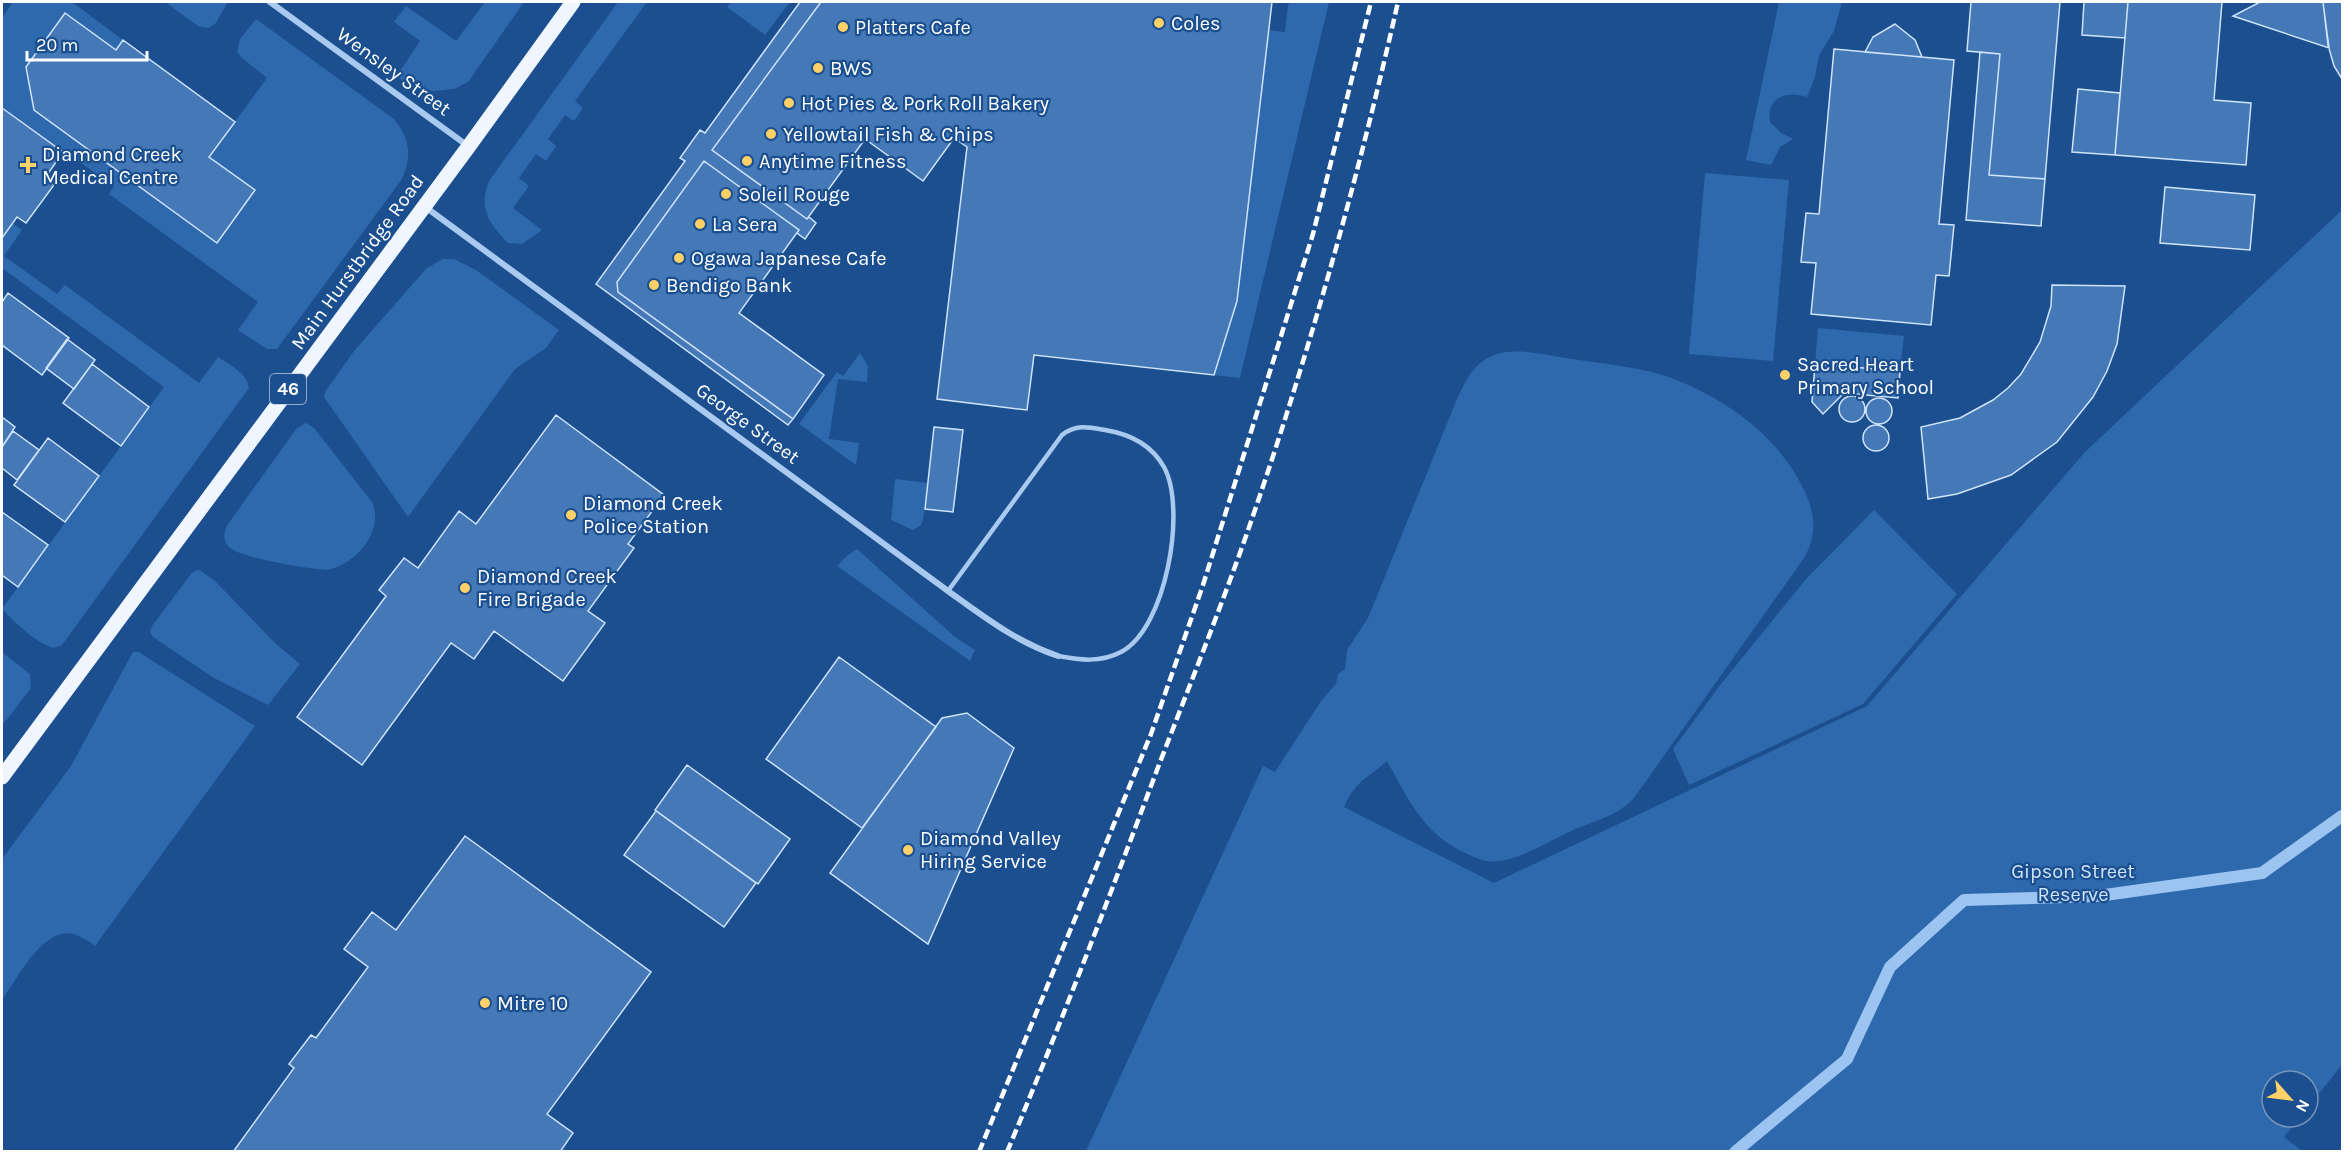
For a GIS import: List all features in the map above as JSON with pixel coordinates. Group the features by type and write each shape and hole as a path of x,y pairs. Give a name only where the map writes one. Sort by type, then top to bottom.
{"main road":[{"name":"Main Hurstbridge Road","path":"2,777 573,2"}],"street":[{"name":"Wensley Street","path":"270,2 469,146"},
{"name":"George Street","path":"424,206 1011,636 1034,648 1058,656"}],"lane":[{"path":"948,591 1062,435 1075,427 1084,426 1122,433 1138,439 1164,466 1169,477 1174,510 1172,548 1154,609 1137,637 1123,651 1107,658 1085,660 1058,656"}],"green space":[{"path":"13,2 72,2 123,40 116,50 65,13 26,67 34,110 217,243 254,190 209,157 267,78 237,52 240,39 256,19 394,119 403,133 408,148 407,163 402,179 277,349 267,349 238,330 258,302 109,194 114,186 2,108 2,18"},
{"path":"165,2 228,2 215,24 208,28 198,26"},
{"path":"485,2 524,2 468,82 454,89 434,91 417,88 400,79 398,74 420,41 394,22 406,6 456,41"},
{"path":"618,2 647,2 575,101 583,108 574,121 565,115 548,139 556,146 546,161 536,154 519,178 529,186 513,208 542,230 522,244 508,243 495,229 487,215 485,199 489,181"},
{"path":"731,2 790,2 765,35 727,7"},
{"path":"1291,2 1329,2 1240,378 1214,375 1237,301 1268,30 1285,32 1288,5"},
{"path":"1779,2 1842,2 1834,31 1819,55 1815,77 1807,97 1785,95 1775,101 1771,107 1770,122 1781,133 1793,139 1780,147 1771,165 1746,160"},
{"path":"1705,173 1789,180 1773,361 1689,354"},
{"name":"Gipson Street Reserve","path":"2342,210 2342,1065 2320,1092 2320,1069 2260,1069 2260,1129 2290,1129 2284,1137 2302,1151 1086,1151 1263,766 1275,772 1321,701 1336,684 1338,674 1345,669 1347,650 1368,618 1457,399 1471,373 1481,362 1503,353 1530,352 1648,371 1694,388 1732,409 1765,436 1780,452 1803,488 1813,516 1811,543 1802,561 1634,798 1620,810 1525,853 1508,859 1490,861 1477,858 1450,845 1427,825 1402,789 1387,761 1353,791 1344,807 1494,883 1867,706 2084,453"},
{"path":"12,223 22,230 4,256 57,294 65,285 199,383 218,357 233,366 245,378 249,388 62,645 54,648 32,637 2,609 164,387 2,268 2,238"},
{"path":"443,259 454,259 476,270 559,330 546,348 515,369 408,517 324,397 325,392 354,351 427,268"},
{"path":"1818,328 1904,336 1900,371 1815,364"},
{"path":"860,353 868,366 867,382 838,379 829,439 859,443 856,465 799,424 837,372 843,376"},
{"path":"306,423 314,428 372,502 375,513 371,535 365,545 348,561 327,570 245,555 228,546 224,538 228,524 297,428"},
{"path":"895,479 928,483 923,520 921,525 913,530 891,520"},
{"path":"1874,510 1957,594 1863,704 1689,785 1673,749 1721,684 1806,579"},
{"path":"857,549 955,637 975,650 970,661 837,566"},
{"path":"200,570 216,582 275,643 300,664 268,705 214,678 153,637 150,632 152,626 191,574"},
{"path":"2,652 30,674 31,688 2,723"},
{"path":"133,652 139,652 255,726 95,946 74,934 63,934 52,938 32,956 2,1000 2,859 71,766"}],"building":[{"path":"800,2 821,2 712,150 807,219 809,217 816,223 805,239 797,233 799,230 704,161 617,282 618,292 793,419 788,425 596,284 685,161 680,158 700,130 705,133"},
{"path":"821,2 1272,2 1237,301 1214,375 1034,355 1027,410 937,399 967,147 954,138 923,181 865,139 807,219 712,150"},
{"path":"1971,2 2060,2 2045,179 1989,175 2000,54 1967,51"},
{"path":"2084,2 2128,2 2125,38 2082,35"},
{"path":"2128,2 2222,2 2214,100 2251,103 2246,165 2115,155"},
{"path":"2260,2 2323,2 2329,48 2233,16"},
{"path":"2323,2 2342,2 2342,79 2334,66 2328,45"},
{"path":"65,13 116,50 123,40 235,122 209,157 255,190 217,243 34,110 26,67"},
{"path":"1895,24 1915,40 1922,57 1865,52 1873,37"},
{"path":"1834,49 1954,60 1939,224 1954,225 1949,276 1936,275 1931,325 1811,314 1816,263 1801,262 1806,213 1819,214"},
{"path":"1980,52 2000,54 1989,175 2045,179 2041,226 1966,220"},
{"path":"2078,89 2120,93 2115,155 2072,152"},
{"name":"Diamond Creek Medical Centre","path":"2,108 63,152 45,178 54,185 26,223 17,217 2,238"},
{"path":"704,161 799,230 739,313 824,375 793,419 618,292 617,282"},
{"path":"2165,187 2255,195 2250,250 2160,243"},
{"path":"2052,285 2125,286 2117,344 2107,371 2093,397 2057,442 2011,475 1957,494 1928,499 1921,427 1960,418 1993,400 2021,374 2040,342 2051,306"},
{"path":"8,293 69,338 42,375 2,345 2,302"},
{"path":"67,339 95,360 74,389 46,368"},
{"path":"92,364 149,407 121,446 63,403"},
{"path":"1815,364 1900,371 1898,398 1844,393 1823,414 1812,402"},
{"path":"1852,396 1861,400 1865,409 1861,418 1852,422 1843,418 1839,409 1843,400"},
{"path":"1879,398 1888,402 1892,411 1888,420 1879,424 1870,420 1866,411 1870,402"},
{"path":"556,415 664,495 628,544 634,548 588,611 605,623 563,681 494,631 474,659 451,643 362,765 297,717 386,596 379,590 404,558 418,568 459,511 476,524"},
{"path":"2,417 15,427 2,447"},
{"path":"1876,425 1885,429 1889,438 1885,447 1876,451 1867,447 1863,438 1867,429"},
{"path":"934,427 963,430 953,512 925,509"},
{"path":"13,431 39,450 17,480 2,468 2,447"},
{"path":"48,438 99,476 65,522 14,485"},
{"path":"2,512 48,545 18,587 2,575"},
{"path":"839,657 936,727 862,828 766,759"},
{"name":"Diamond Valley Hiring Service","path":"967,713 1014,748 928,944 830,873 942,718"},
{"path":"687,765 790,839 758,884 655,810"},
{"path":"656,811 756,883 724,927 624,855"},
{"name":"Mitre 10","path":"465,836 651,972 547,1114 573,1133 560,1152 233,1152 294,1068 289,1064 311,1035 316,1038 368,967 344,949 372,912 396,930"}],"waterway":[{"path":"1735,1152 1847,1059 1890,967 1964,900 2098,896 2262,873 2342,816"}],"railway":[{"path":"979,1152 1151,734 1203,585 1313,234 1371,2"},
{"path":"1007,1152 1102,914 1246,536 1290,404 1330,271 1366,137 1398,2"}],"place":[{"name":"Coles","path":"1159,23"},
{"name":"Platters Cafe","path":"843,27"},
{"name":"BWS","path":"818,68"},
{"name":"Hot Pies & Pork Roll Bakery","path":"789,103"},
{"name":"Yellowtail Fish & Chips","path":"771,134"},
{"name":"Anytime Fitness","path":"747,161"},
{"name":"Diamond Creek Medical Centre","path":"28,165"},
{"name":"Soleil Rouge","path":"726,194"},
{"name":"La Sera","path":"700,224"},
{"name":"Ogawa Japanese Cafe","path":"679,258"},
{"name":"Bendigo Bank","path":"654,285"},
{"name":"Sacred Heart Primary School","path":"1785,375"},
{"name":"Diamond Creek Police Station","path":"571,515"},
{"name":"Diamond Creek Fire Brigade","path":"465,588"},
{"name":"Diamond Valley Hiring Service","path":"908,850"},
{"name":"Mitre 10","path":"485,1003"}]}
